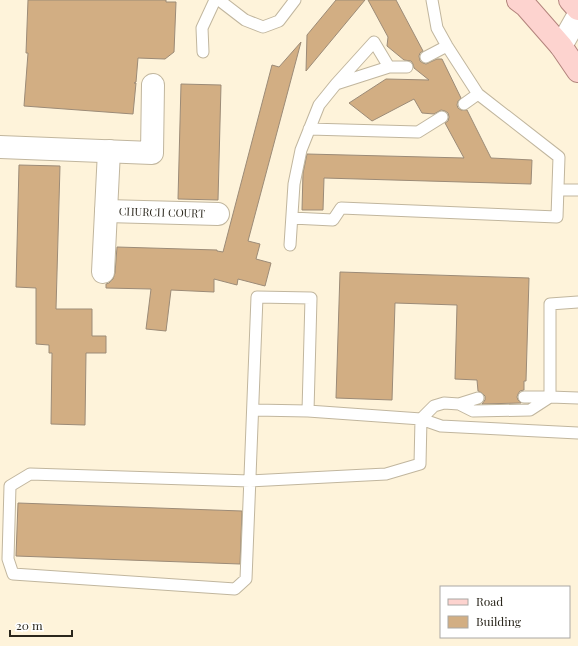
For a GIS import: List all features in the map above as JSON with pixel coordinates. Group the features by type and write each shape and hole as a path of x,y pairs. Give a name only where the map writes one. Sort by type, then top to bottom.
{"main road":[{"path":"518,0 526,6 561,46 578,71"},
{"path":"570,0 578,10"}],"street":[{"path":"561,46 578,16"},
{"path":"0,147 152,153 153,85"},
{"name":"CHURCH COURT","path":"103,272 109,152"},
{"name":"CHURCH COURT","path":"106,211 218,214"}],"lane":[{"path":"203,52 202,28 215,0"},
{"path":"219,0 245,20 264,27 279,21 295,0"},
{"path":"292,218 333,220 341,208 556,217 559,157 478,94 437,28 432,0"},
{"path":"290,245 294,184 301,150 318,105 374,42 389,67"},
{"path":"426,57 447,46"},
{"path":"336,84 389,67 407,67"},
{"path":"464,104 478,94"},
{"path":"309,129 418,132 442,117"},
{"path":"558,190 578,190"},
{"path":"308,411 311,298 257,297 253,410 250,481 246,579 235,589 12,574 8,559 10,486 30,474 250,481 386,474 420,464 421,420 434,406 459,404 478,398"},
{"path":"550,398 550,304 578,302"},
{"path":"524,396 578,398"},
{"path":"459,404 473,411 530,410 550,398"},
{"path":"253,410 308,411 421,420 441,426 578,433"}],"building":[{"path":"28,0 166,0 166,2 176,2 174,52 165,59 138,58 136,82 134,83 136,83 133,114 24,106 28,53 26,53"},
{"path":"336,0 365,0 306,71 307,35"},
{"path":"368,0 396,0 423,51 419,56 420,61 426,64 437,59 442,59 461,98 458,101 458,108 461,110 467,110 491,158 532,160 531,184 324,178 323,210 302,210 303,173 307,154 464,158 445,123 448,121 449,117 448,113 445,111 441,110 434,114 422,113 414,99 372,121 349,103 386,79 429,80 414,68 411,61 404,60 387,46 388,37"},
{"path":"301,42 248,241 260,244 256,259 271,263 265,286 238,279 237,285 214,279 214,292 171,290 166,331 146,329 151,289 106,288 106,284 113,279 115,273 117,247 217,250 223,252 272,65 279,67"},
{"path":"181,84 221,85 218,200 178,199"},
{"path":"19,165 60,166 56,309 92,309 92,336 106,336 106,353 86,353 85,425 51,424 52,353 49,353 49,345 36,344 36,288 16,287"},
{"path":"340,272 529,278 526,381 524,381 524,390 520,391 517,397 521,403 482,404 485,400 485,396 478,391 477,380 455,379 457,305 395,303 392,400 336,398"},
{"path":"18,503 242,511 240,564 16,556"}]}
